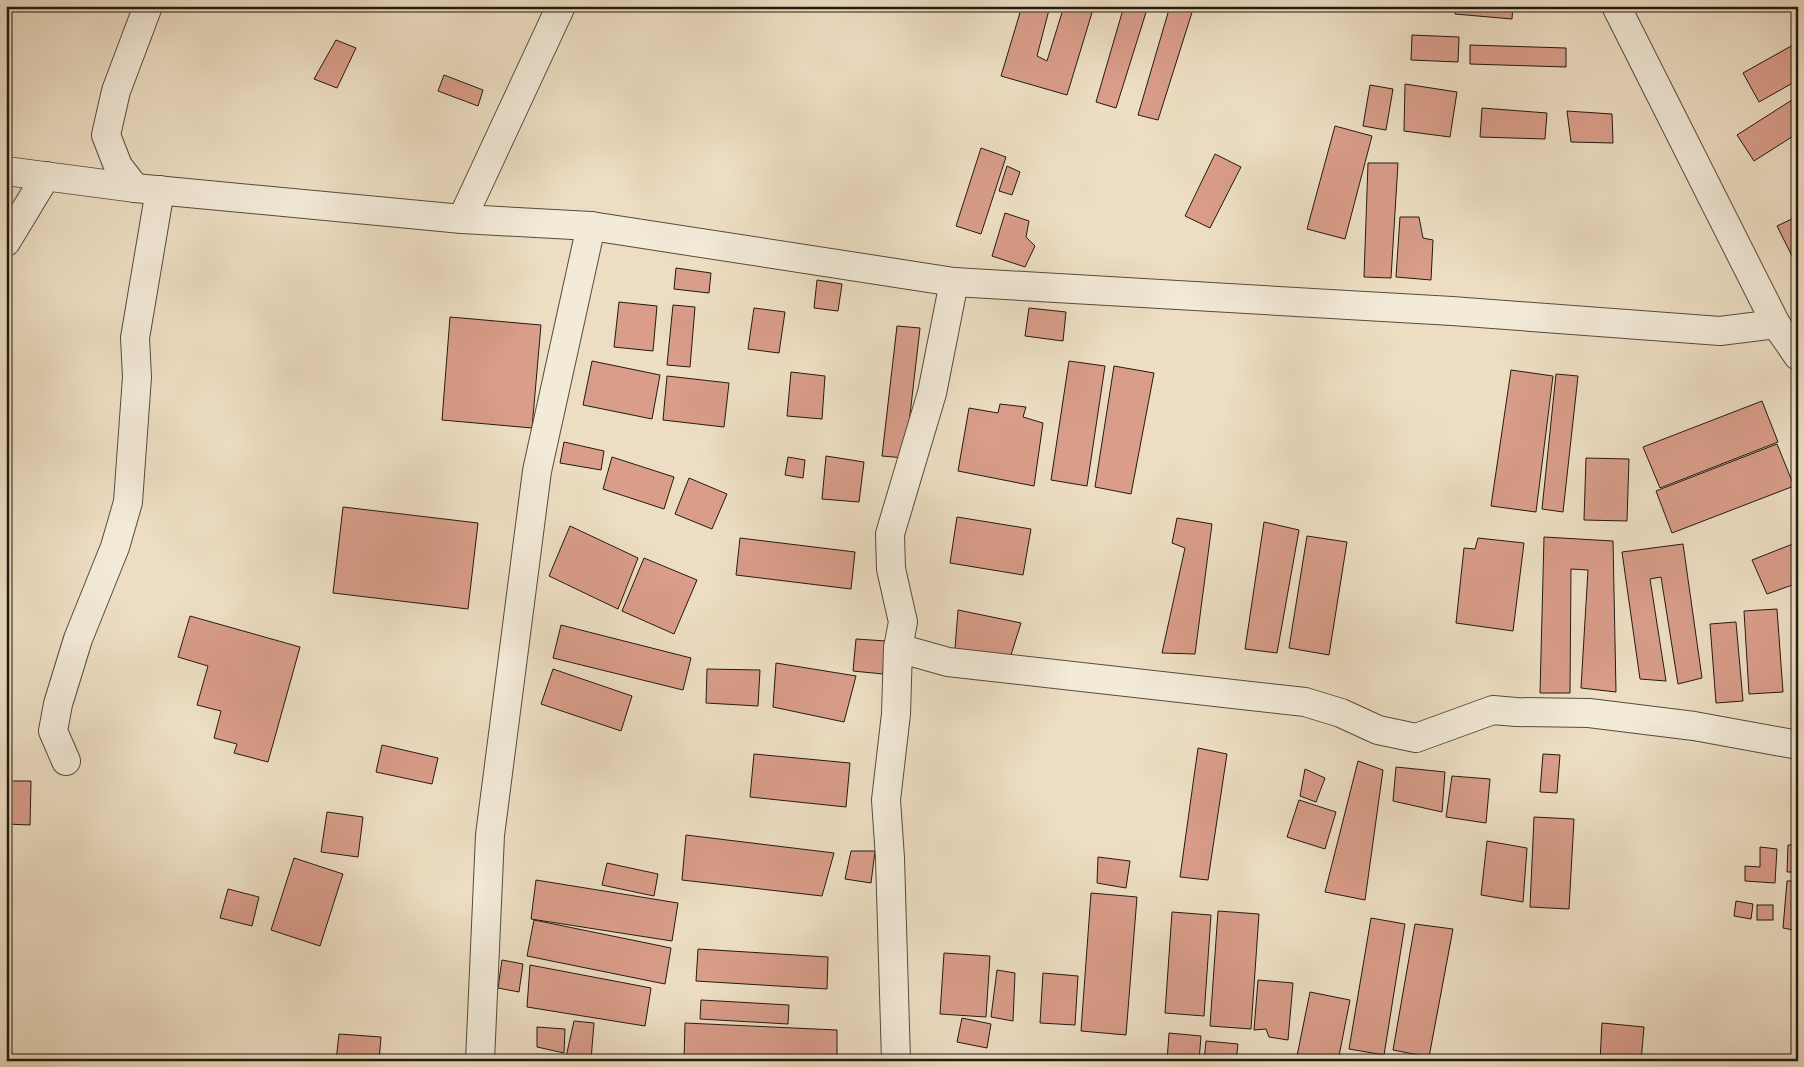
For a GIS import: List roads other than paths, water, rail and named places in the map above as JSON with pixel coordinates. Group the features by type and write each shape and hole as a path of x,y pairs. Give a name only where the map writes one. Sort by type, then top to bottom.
{"street":[{"path":"148,6 116,91 106,135 118,166 148,189"},
{"path":"462,219 562,6"},
{"path":"1616,6 1776,324 1798,356"},
{"path":"6,171 148,189 462,219 591,226 954,282 1452,311 1720,331 1776,324"},
{"path":"6,242 46,176"},
{"path":"66,760 53,731 58,704 78,639 115,547 128,502 137,377 135,338 148,189"},
{"path":"480,1061 490,835 537,471 591,226"},
{"path":"901,1060 886,800 896,714 898,648 903,622 891,569 890,534 932,393 954,282"},
{"path":"898,648 948,662 1305,702 1341,713 1378,730 1416,738 1493,710 1589,713 1694,726 1798,745"}]}
